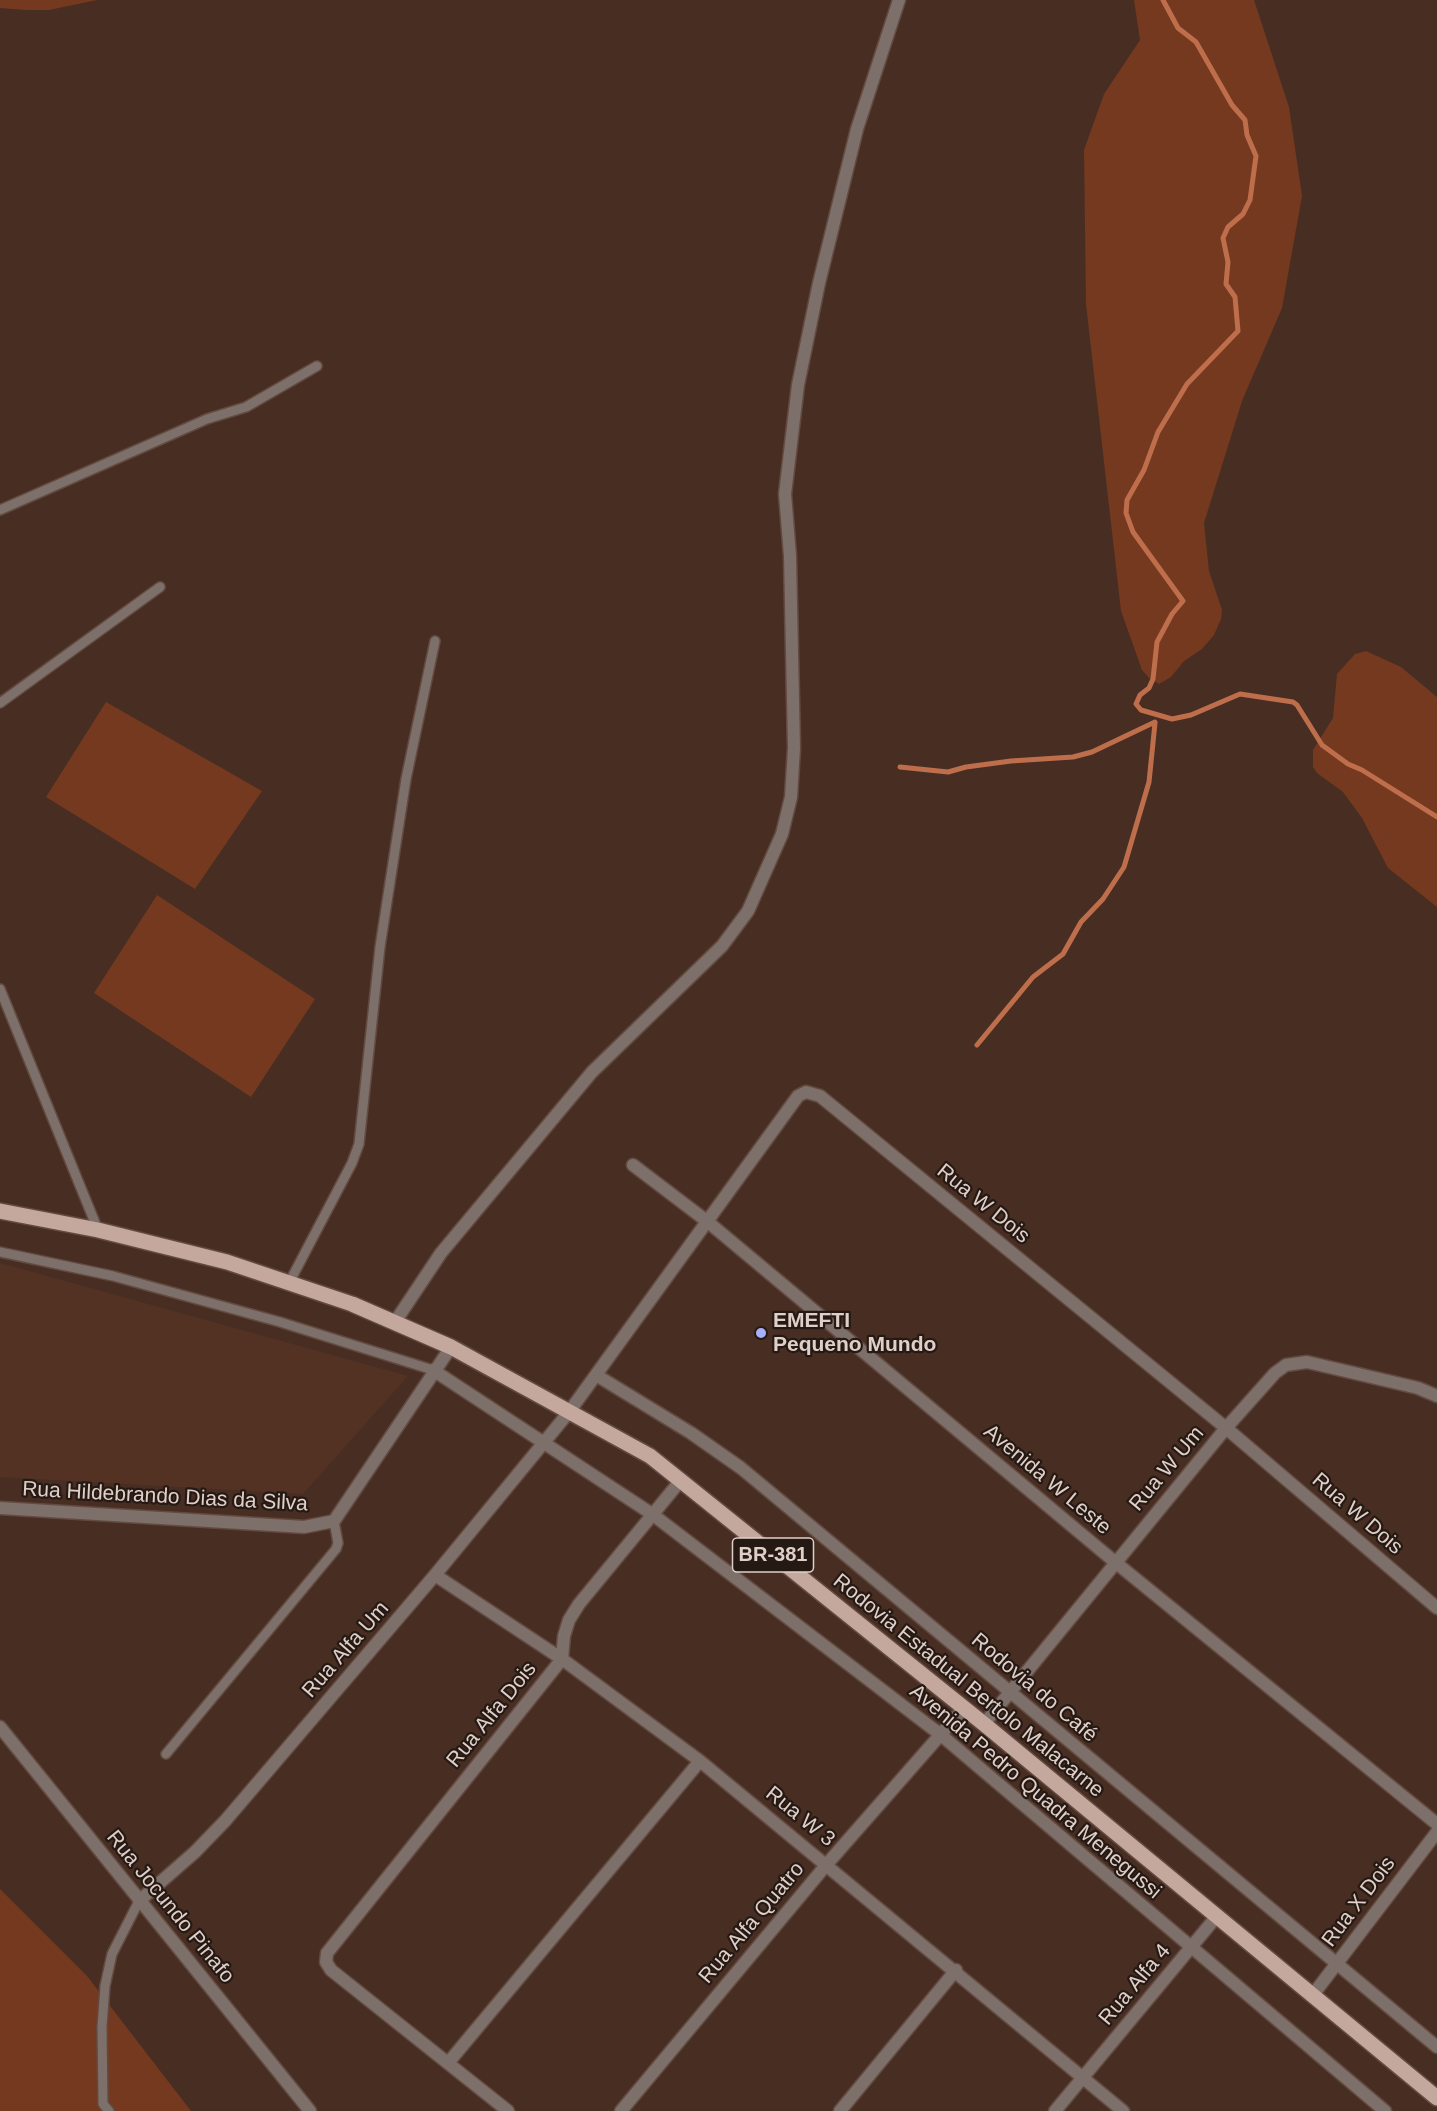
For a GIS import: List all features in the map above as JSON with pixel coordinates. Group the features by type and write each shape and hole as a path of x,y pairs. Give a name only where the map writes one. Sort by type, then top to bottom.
{"main road":[{"name":"Rodovia Estadual Bertolo Malacarne","path":"0,1211 98,1230 227,1262 352,1304 450,1347 650,1456 984,1724 1437,2098"}],"street":[{"path":"395,1322 441,1253 592,1072 723,946 748,911 782,834 791,796 794,748 790,556 785,494 794,414 819,283 857,129 899,0"},
{"name":"Rua W Dois","path":"569,1412 798,1096 813,1092 1226,1428 1437,1608"},
{"name":"Avenida W Leste","path":"633,1165 708,1222 1115,1562 1437,1824"},
{"name":"Rua Hildebrando Dias da Silva","path":"0,1508 304,1527 334,1521 450,1347"},
{"name":"Rua W Um","path":"984,1724 1226,1428 1275,1373 1296,1362 1335,1368 1418,1388 1437,1396"},
{"name":"Avenida Pedro Quadra Menegussi","path":"433,1370 652,1514 941,1735 1385,2111"},
{"name":"Rodovia do Café","path":"596,1375 692,1433 741,1468 1437,2047"},
{"name":"Rua Alfa Um","path":"139,1901 195,1852 225,1821 435,1575 569,1412"},
{"name":"Rua Alfa Dois","path":"448,2063 331,1970 327,1962 327,1953 562,1659 564,1636 569,1620 579,1604 681,1480"},
{"name":"Rua W 3","path":"435,1575 562,1659 700,1761 1123,2111"},
{"name":"Rua Alfa Quatro","path":"621,2111 827,1864 963,1709"},
{"name":"Rua Jocundo Pinafo","path":"0,1727 310,2111"},
{"path":"508,2111 448,2063 700,1761"},
{"name":"Rua X Dois","path":"1312,1996 1437,1832"},
{"name":"Rua Alfa 4","path":"1055,2111 1217,1917"},
{"path":"840,2111 956,1971"}],"lane":[{"path":"0,510 207,419 246,407 317,366"},
{"path":"0,703 160,587"},
{"path":"289,1283 352,1162 359,1144 380,947 406,779 435,640"},
{"path":"0,989 98,1230"},
{"path":"0,1252 124,1279 280,1322 433,1370"},
{"path":"166,1754 336,1550 338,1543 334,1521"},
{"path":"109,2111 103,2104 102,2027 105,1986 112,1954 139,1901"}],"shaded area":[{"path":"0,0 97,0 49,10 26,10 0,8"},
{"path":"1134,0 1254,0 1289,107 1302,196 1282,308 1242,401 1204,523 1209,571 1222,610 1221,619 1214,635 1202,649 1184,661 1171,677 1159,684 1150,679 1142,670 1121,611 1086,304 1084,150 1104,94 1140,40"},
{"path":"1366,651 1401,667 1437,697 1437,907 1388,868 1362,818 1343,792 1317,773 1313,767 1313,750 1333,718 1337,674 1355,654"},
{"path":"106,702 262,791 195,889 46,797"},
{"path":"157,895 315,999 251,1097 94,993"},
{"path":"0,1263 408,1376 303,1494 0,1477"},
{"path":"0,1889 87,1976 191,2111 0,2111"}],"waterway":[{"path":"1163,0 1178,28 1196,42 1232,105 1245,120 1247,135 1256,156 1250,200 1243,214 1228,227 1223,238 1228,262 1226,284 1235,297 1238,331 1187,384 1158,432 1144,470 1127,500 1126,513 1133,532 1183,601 1172,614 1157,642 1153,679 1136,704 1141,710 1172,719 1191,715 1240,694 1293,702 1322,745 1348,764 1362,770 1437,817"},
{"path":"900,767 948,772 966,767 1011,761 1073,757 1092,752 1155,722"},
{"path":"977,1045 1033,977 1063,954 1081,922 1103,899 1124,867 1149,782 1155,723"}],"place":[{"name":"EMEFTI Pequeno Mundo","path":"761,1333"}]}
